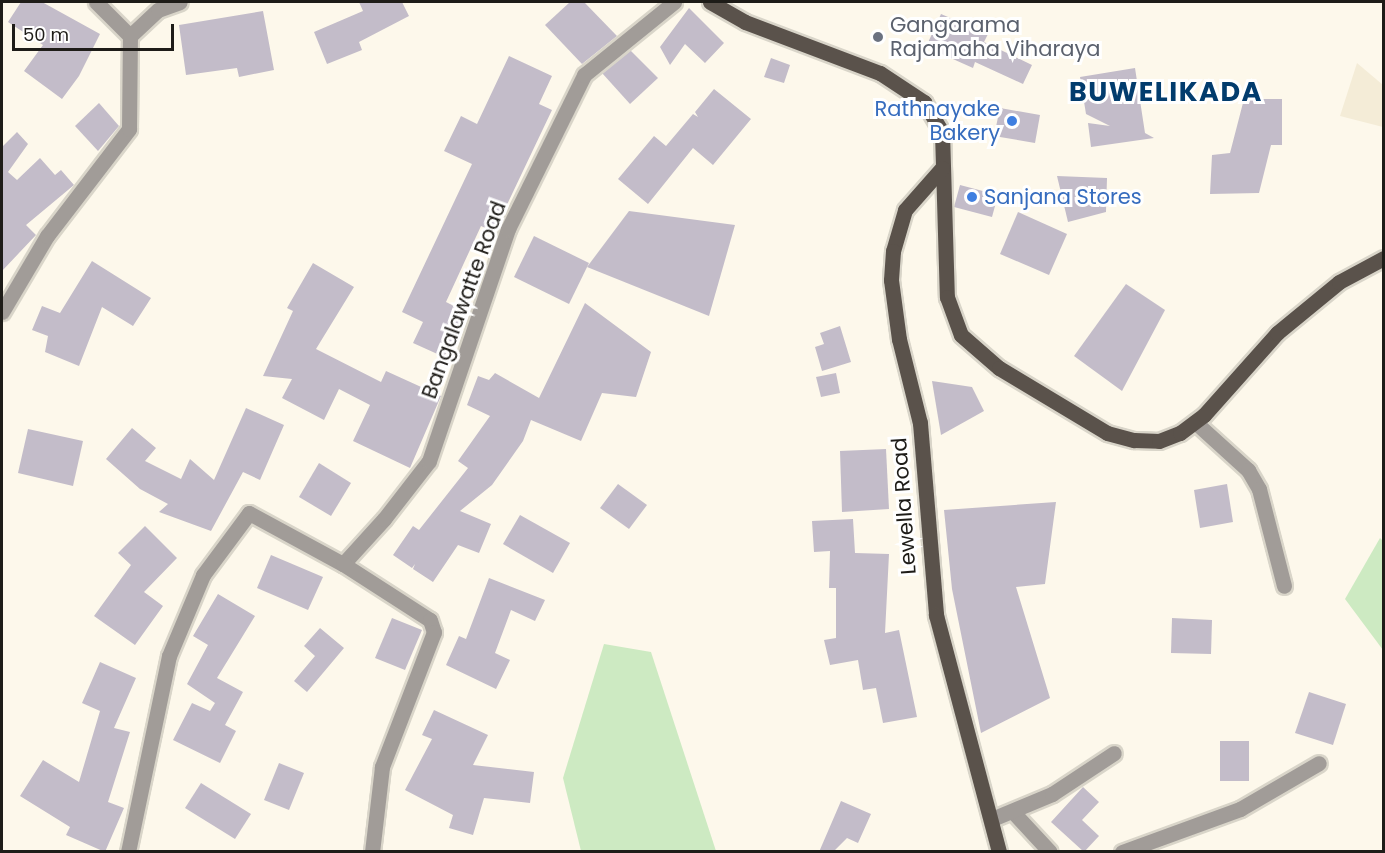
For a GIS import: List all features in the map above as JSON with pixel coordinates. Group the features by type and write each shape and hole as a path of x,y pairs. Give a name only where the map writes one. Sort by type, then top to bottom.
{"main road":[{"path":"710,2 745,22 880,73 913,93 939,121 947,297 954,321 973,349 1107,433 1134,440 1159,441 1180,434 1195,422 1277,333 1339,282 1383,258"},
{"name":"Lewella Road","path":"942,168 905,210 893,251 891,279 899,339 920,423 931,588 999,852"}],"street":[{"path":"2,312 47,236 129,129 130,36 96,2"},
{"path":"130,36 158,10 180,2"},
{"name":"Bangalawatte Road","path":"343,564 384,519 429,461 508,229 584,75 674,2"},
{"path":"1195,422 1248,470 1259,489 1284,586"},
{"path":"128,852 169,656 203,575 249,513 343,564 430,620 434,632 382,767 372,852"},
{"path":"992,819 1052,794 1114,753"},
{"path":"1122,852 1240,808 1319,763"},
{"path":"1013,812 1050,852"}],"shaded area":[{"path":"1357,63 1383,85 1383,127 1340,116"}],"green space":[{"path":"1380,538 1384,542 1383,650 1345,599"},
{"path":"604,644 651,652 716,851 581,851 563,778"}],"building":[{"path":"21,2 42,2 100,34 79,76 62,99 24,71 43,45 8,22"},
{"path":"359,2 402,2 409,16 359,42 362,50 327,64 314,32 363,11"},
{"path":"570,2 584,2 617,36 582,64 545,25"},
{"path":"689,8 724,43 705,63 685,44 670,65 660,47"},
{"path":"263,11 274,70 239,77 237,68 186,75 179,25"},
{"path":"941,14 988,34 984,42 1032,65 1023,84 975,62 973,68 926,47"},
{"path":"630,50 658,78 630,104 602,73"},
{"path":"509,56 552,76 539,104 552,110 494,232 481,226 446,302 466,312 444,357 413,343 423,322 402,312 472,164 444,151 461,116 477,124"},
{"path":"771,58 790,65 784,83 764,77"},
{"path":"1135,68 1145,133 1154,138 1091,147 1088,123 1110,126 1086,114 1080,77"},
{"path":"714,89 751,119 713,165 693,148 648,204 618,179 654,136 666,146 693,114 698,117 695,112"},
{"path":"1244,99 1282,99 1282,145 1271,145 1259,193 1210,194 1212,155 1230,153"},
{"path":"99,103 119,126 98,151 75,126"},
{"path":"1000,108 1040,115 1035,143 994,136"},
{"path":"17,132 28,144 8,172 17,180 40,158 55,175 61,170 74,185 26,225 36,235 2,271 2,147"},
{"path":"1057,176 1107,178 1106,212 1068,222"},
{"path":"960,185 998,195 992,217 954,207"},
{"path":"629,211 735,225 709,316 587,267"},
{"path":"1018,212 1067,234 1049,275 1000,254"},
{"path":"534,236 589,263 569,304 514,277"},
{"path":"92,261 151,298 133,326 102,307 79,366 45,352 48,336 32,330 42,306 60,313"},
{"path":"313,263 354,287 316,349 381,382 386,371 441,396 410,468 353,441 370,405 339,389 324,420 282,398 292,379 263,376 293,311 287,308"},
{"path":"1126,284 1165,310 1122,391 1074,356"},
{"path":"585,303 651,352 636,397 602,393 581,441 531,420 523,441 492,485 460,511 491,524 479,553 458,545 433,582 413,569 415,564 412,568 393,555 413,526 419,530 468,468 458,461 490,416 467,405 478,376 489,380 495,373 539,398"},
{"path":"840,326 851,362 822,371 815,347 824,344 820,333"},
{"path":"836,373 840,393 821,397 816,377"},
{"path":"932,381 972,387 984,411 941,435"},
{"path":"246,408 284,425 260,480 243,472 211,531 159,512 168,504 140,489 106,459 132,428 156,448 145,461 181,479 190,459 214,480"},
{"path":"28,429 83,441 73,486 18,473"},
{"path":"886,449 889,509 842,512 840,451"},
{"path":"319,463 351,483 331,516 299,497"},
{"path":"618,484 647,505 629,529 600,508"},
{"path":"1227,484 1233,522 1200,528 1194,490"},
{"path":"1056,502 1045,584 1016,587 1050,698 981,733 952,589 944,510"},
{"path":"520,515 570,543 553,573 503,544"},
{"path":"853,519 855,553 889,554 885,633 899,630 917,717 883,723 876,688 863,690 858,660 830,665 824,640 836,638 836,588 829,588 830,551 814,552 812,521"},
{"path":"145,526 177,558 144,592 163,606 135,645 94,616 131,565 118,553"},
{"path":"271,555 323,577 308,610 257,588"},
{"path":"489,578 545,600 535,621 511,610 495,653 510,660 496,689 446,665 459,636 466,639"},
{"path":"218,594 255,616 217,678 243,692 225,725 236,731 220,763 173,740 192,703 210,711 215,703 187,684 208,645 193,636"},
{"path":"392,618 422,630 405,670 375,658"},
{"path":"1172,618 1212,620 1211,654 1171,653"},
{"path":"320,628 344,648 307,692 294,681 315,656 304,646"},
{"path":"100,662 136,678 114,728 130,732 108,802 124,808 105,852 66,835 70,827 20,796 43,760 79,782 100,711 82,703"},
{"path":"1309,692 1346,704 1333,745 1295,733"},
{"path":"434,710 488,735 473,765 534,772 530,803 484,798 473,835 449,828 453,815 405,790 432,739 422,735"},
{"path":"1220,741 1249,741 1249,781 1220,781"},
{"path":"279,763 304,773 289,810 264,800"},
{"path":"201,783 251,814 235,839 185,808"},
{"path":"1083,787 1099,802 1082,820 1099,836 1084,852 1051,822"},
{"path":"841,801 871,814 858,843 847,838 833,852 819,852"}],"place":[{"name":"Gangarama Rajamaha Viharaya","path":"878,37"},
{"name":"Rathnayake Bakery","path":"1012,121"},
{"name":"Sanjana Stores","path":"972,197"}],"district":[{"name":"BUWELIKADA","path":"1166,92"}]}
